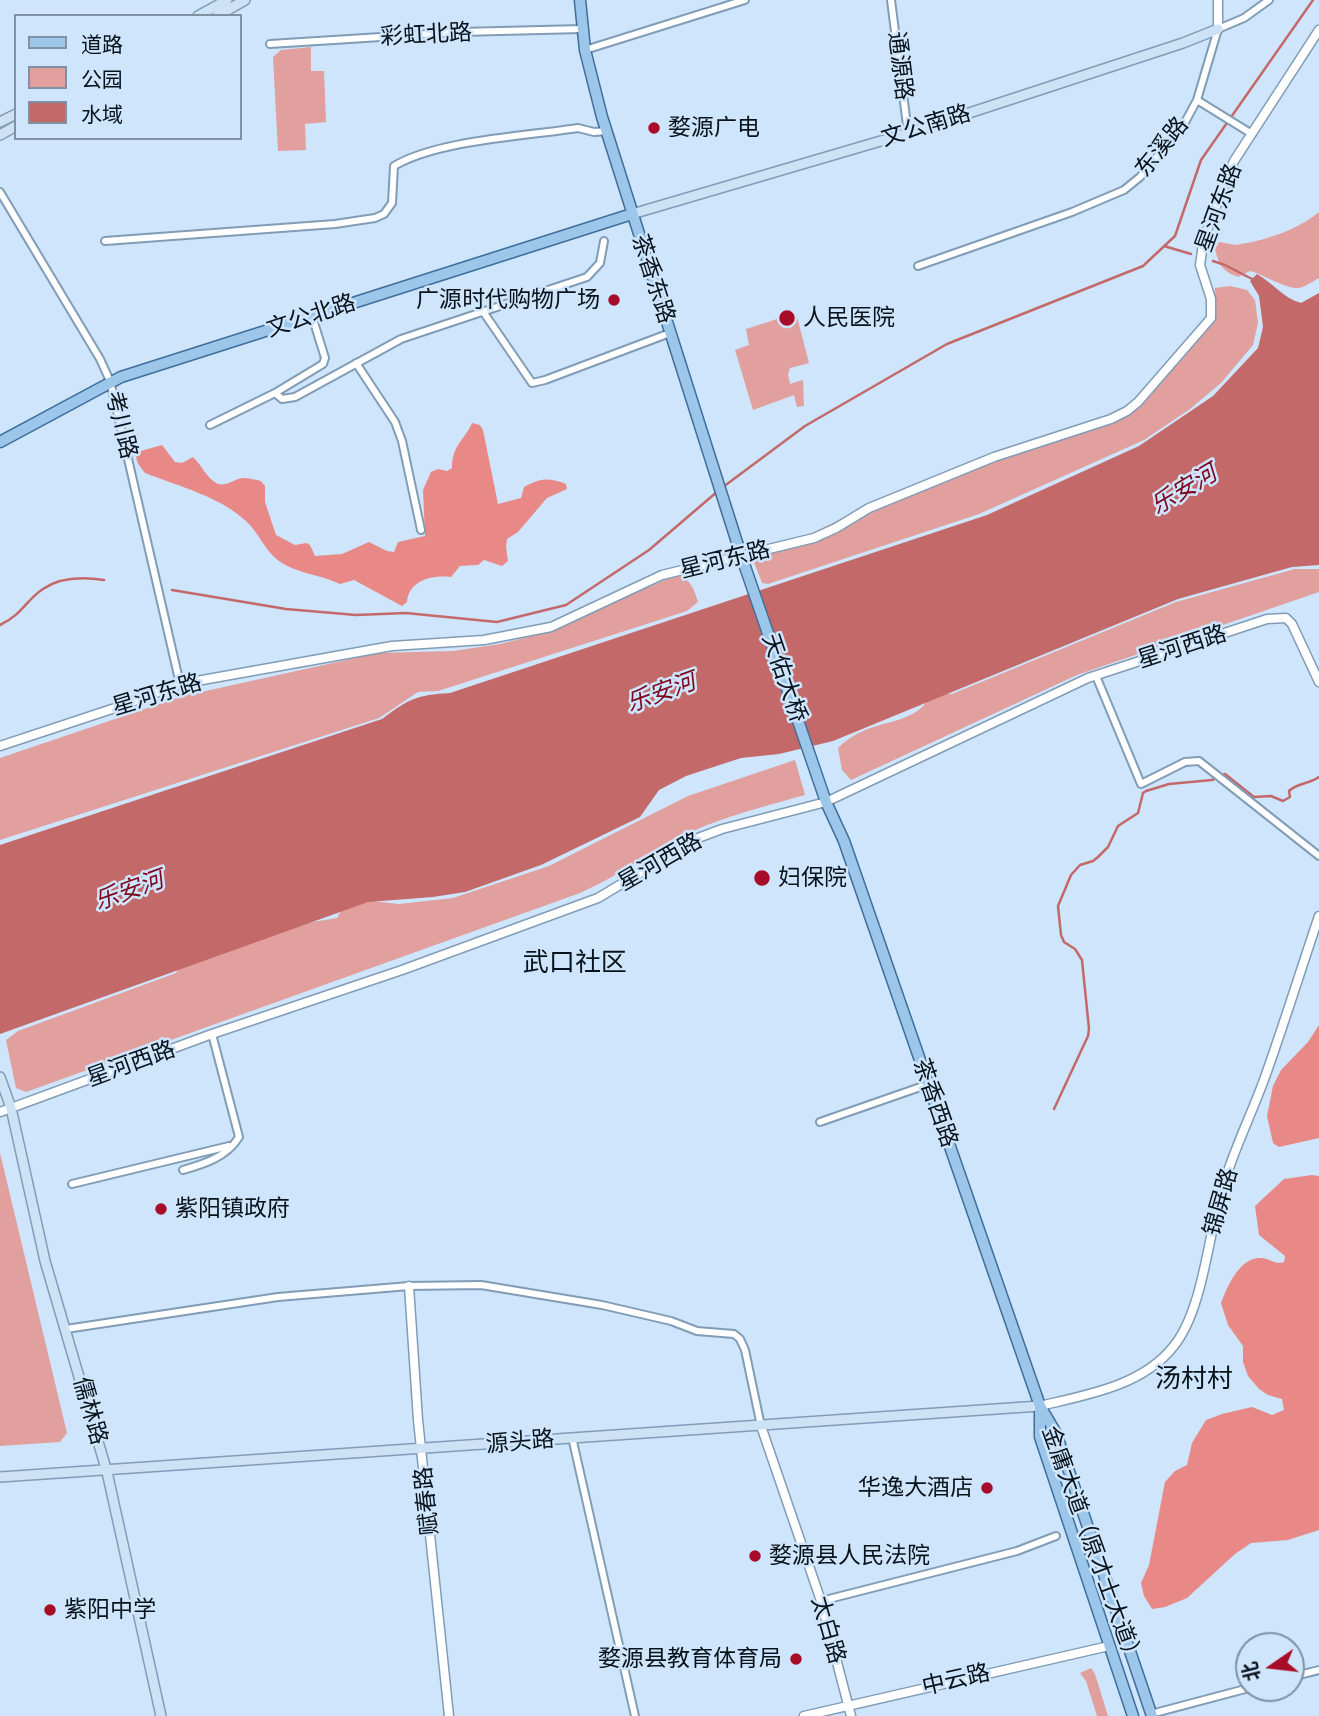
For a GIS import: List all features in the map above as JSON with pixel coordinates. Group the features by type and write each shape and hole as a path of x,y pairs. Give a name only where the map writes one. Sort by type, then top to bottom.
{"main road":[{"path":"203,14 245,0"},
{"name":"茶香东路","path":"580,0 585,50 607,131 741,555"},
{"name":"文公南路","path":"632,214 908,133 1183,43 1218,29"},
{"name":"文公北路","path":"0,442 110,381 632,214"},
{"name":"天佑大桥","path":"741,555 826,802"},
{"name":"茶香西路","path":"826,802 844,841 1040,1406"},
{"name":"儒林路","path":"0,1077 10,1108 46,1261 107,1472 161,1716"},
{"name":"源头路","path":"0,1478 1040,1406"},
{"name":"金庸大道（原才士大道）","path":"1040,1406 1040,1437 1133,1716"},
{"name":"金庸大道（原才士大道）","path":"1040,1406 1058,1439 1151,1715"}],"street":[{"path":"585,50 745,0"},
{"name":"通源路","path":"891,0 908,133"},
{"path":"1218,0 1218,29 1244,18 1269,0"},
{"name":"彩虹北路","path":"270,44 460,32 582,29"},
{"name":"东溪路","path":"918,266 1072,212 1124,190 1139,177 1183,126 1197,100 1218,29"},
{"path":"1197,100 1252,134 1319,30"},
{"path":"105,241 335,224 375,218 384,214 392,203 394,166 401,162 456,146 578,128 594,132 607,131"},
{"name":"星河东路","path":"0,746 180,684 392,646 472,641 513,636 551,627 662,575 814,538 869,508 994,457 1111,419 1138,402 1210,318 1212,309 1200,265 1203,237 1234,161 1252,134"},
{"name":"考川路","path":"0,192 110,381 180,684"},
{"path":"275,393 282,399 295,397 401,339 587,277 600,264 604,241"},
{"path":"482,310 531,383 670,333"},
{"path":"210,425 275,393 325,362 312,316"},
{"path":"356,363 395,422 402,441 421,530"},
{"name":"星河西路","path":"0,1112 598,898 703,836 826,802 1097,676 1277,617 1286,618 1293,624 1319,682"},
{"path":"1097,676 1141,783 1193,760 1199,761 1319,856"},
{"name":"锦屏路","path":"1040,1406 1083,1396 1150,1369 1173,1348 1183,1332 1201,1280 1220,1194 1265,1077 1319,916"},
{"path":"183,1170 208,1163 239,1137 212,1034"},
{"path":"820,1122 929,1084"},
{"path":"72,1184 231,1146"},
{"path":"66,1329 278,1297 409,1286 481,1285 602,1305 671,1321 697,1331 734,1335 740,1339 745,1350 761,1426"},
{"name":"赋春路","path":"409,1286 421,1448 450,1716"},
{"name":"太白路","path":"761,1426 821,1601 851,1716"},
{"path":"572,1437 635,1716"},
{"path":"821,1601 1017,1551 1056,1536"},
{"name":"中云路","path":"804,1716 1109,1646"},
{"path":"1151,1715 1235,1692"}],"green space":[{"path":"311,47 311,71 324,71 326,122 305,124 306,150 278,151 273,57 281,50"},
{"path":"1319,212 1319,278 1306,285 1299,288 1288,286 1250,271 1238,277 1225,270 1220,263 1215,249 1219,242 1238,245 1272,237 1302,224"},
{"path":"1230,286 1247,290 1255,300 1258,323 1253,345 1221,383 1190,409 1144,440 979,514 768,584 762,583 752,557 777,550 883,499 1128,413 1207,327 1215,288"},
{"path":"796,313 809,363 790,368 788,374 790,384 803,380 804,406 797,407 794,395 753,410 735,350 749,345 746,329"},
{"path":"1295,569 1319,569 1319,592 1077,675 851,780 842,770 838,748 843,743 870,728 909,716 924,705 929,697 939,693 952,694 1176,602"},
{"path":"678,574 691,585 698,602 687,611 438,691 418,692 379,718 0,840 0,758 183,696 378,653 453,651 500,644 548,632"},
{"path":"795,760 805,795 693,831 580,893 26,1092 16,1088 6,1040 18,1031 176,973 186,958 288,926 337,918 343,907 363,900 399,904 453,898 549,866 688,796"},
{"path":"0,1153 67,1433 60,1442 0,1446"},
{"path":"1091,1668 1108,1716 1097,1716 1086,1681 1080,1673"}],"shaded area":[{"path":"472,423 480,425 483,430 498,504 521,498 524,487 540,480 566,484 567,489 547,498 518,532 507,539 508,561 502,566 484,560 478,565 460,566 451,577 423,580 412,589 407,602 402,606 354,580 340,584 285,565 270,553 248,523 226,506 145,473 136,457 141,451 162,445 175,462 182,463 193,457 216,483 224,484 240,478 261,481 265,486 265,502 276,535 295,545 310,545 315,556 342,554 369,542 394,552 398,542 425,536 423,490 431,472 452,468 456,448"},
{"path":"1319,1025 1319,1138 1279,1147 1273,1143 1267,1116 1273,1086 1281,1070 1308,1042"},
{"path":"1319,1176 1319,1530 1288,1540 1251,1543 1187,1598 1152,1609 1144,1596 1141,1583 1149,1565 1165,1482 1175,1471 1187,1465 1192,1443 1206,1420 1252,1407 1272,1415 1284,1410 1282,1399 1259,1389 1248,1376 1243,1362 1243,1346 1228,1325 1221,1303 1236,1274 1247,1262 1262,1258 1284,1262 1285,1256 1259,1235 1255,1206 1284,1179"}],"water":[{"name":"乐安河","path":"1257,274 1289,298 1301,303 1319,293 1319,565 1292,567 1178,599 833,741 779,754 741,758 686,776 659,790 640,817 541,865 465,892 368,902 0,1034 0,845 382,719 413,699 450,693 987,515 1139,446 1213,396 1258,348 1263,327 1259,296 1250,281"}],"waterway":[{"path":"723,487 805,426 947,344 1143,266 1175,236 1201,160 1313,0"},
{"path":"1164,246 1191,254"},
{"path":"1213,261 1254,280"},
{"path":"172,590 286,609 356,615 406,613 497,622 566,605 649,550 718,491"},
{"path":"0,625 50,585 72,579 104,580"},
{"path":"1054,1109 1089,1029 1082,960 1075,949 1064,942 1061,935 1058,906 1071,875 1080,865 1093,861 1108,847 1118,826 1138,813 1143,793 1146,791 1169,784 1212,780 1225,774 1254,797 1271,796 1283,801 1290,797 1289,791 1292,788 1319,777"}],"place":[{"name":"婺源广电","path":"654,128"},
{"name":"广源时代购物广场","path":"614,300"},
{"name":"人民医院","path":"787,318"},
{"name":"妇保院","path":"762,878"},
{"name":"紫阳镇政府","path":"161,1209"},
{"name":"华逸大酒店","path":"987,1488"},
{"name":"婺源县人民法院","path":"755,1556"},
{"name":"紫阳中学","path":"50,1610"},
{"name":"婺源县教育体育局","path":"796,1659"}],"district":[{"name":"武口社区","path":"575,963"},
{"name":"汤村村","path":"1194,1379"}]}
